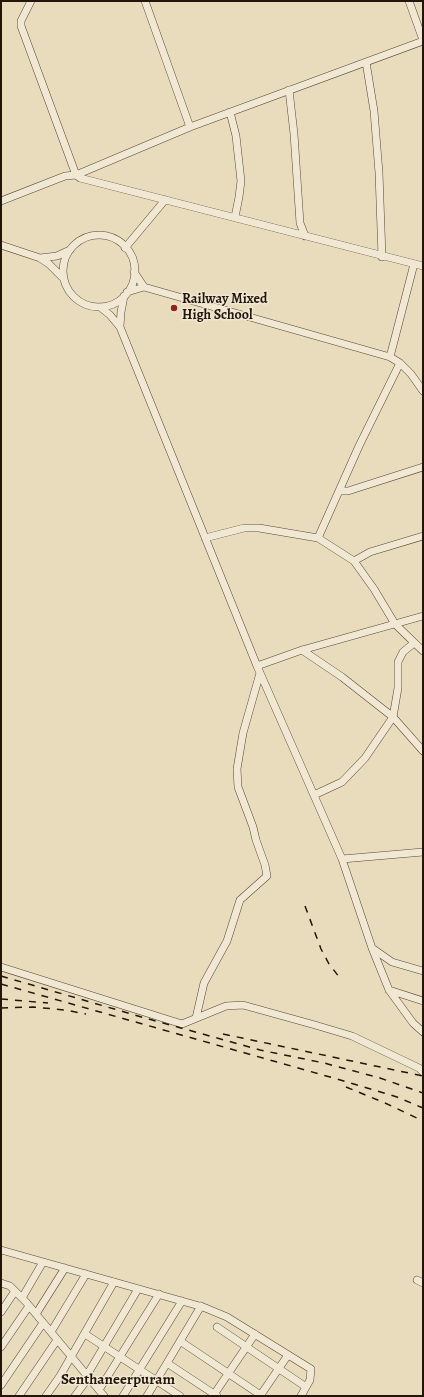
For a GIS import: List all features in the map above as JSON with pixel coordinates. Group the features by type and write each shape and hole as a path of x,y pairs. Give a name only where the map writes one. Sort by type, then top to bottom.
{"street":[{"path":"31,1 21,21 21,26 76,175 80,178 423,266"},
{"path":"145,1 190,127"},
{"path":"1,201 65,176 76,175 190,127 423,41 409,1"},
{"path":"366,62 374,111 379,173 382,256"},
{"path":"289,90 294,134 300,223 305,236"},
{"path":"230,112 236,136 241,181 235,217"},
{"path":"126,248 165,200"},
{"path":"40,258 57,256 70,250 82,240 97,236 113,238 126,248 131,257 134,272 132,283 126,294 120,312 120,327"},
{"path":"1,245 40,258 49,264 62,277 69,290 84,304 100,307 111,305 126,294 144,287 390,357 400,363 411,374 423,391"},
{"path":"62,277 65,260 70,250"},
{"path":"390,357 414,264"},
{"path":"134,272 144,287"},
{"path":"100,307 110,315 120,327 259,670 342,859 372,948 389,990 413,1023 423,1032"},
{"path":"318,538 359,446 400,363"},
{"path":"340,491 348,491 423,468"},
{"path":"205,538 244,528 259,528 318,538 354,561 374,589 395,624 423,651"},
{"path":"354,561 370,552 423,536"},
{"path":"259,670 302,650 423,616"},
{"path":"314,796 342,782 365,758 393,717 398,688 398,662 403,652 414,643"},
{"path":"302,650 342,677 393,717 423,751"},
{"path":"196,1018 204,983 227,942 240,900 267,876 253,827 238,787 237,769 243,733 259,670"},
{"path":"342,859 423,852"},
{"path":"372,948 392,962 423,971"},
{"path":"1,967 182,1024 226,1006 242,1005 352,1036 419,1068 423,1072"},
{"path":"389,990 423,1001"},
{"path":"1,1250 201,1306 227,1317 311,1369 310,1380 301,1396"},
{"path":"22,1298 43,1262"},
{"path":"36,1314 65,1268"},
{"path":"51,1332 86,1274"},
{"path":"46,1396 60,1376 114,1282"},
{"path":"1,1283 10,1286 22,1298 88,1376 100,1393 120,1356 159,1294"},
{"path":"75,1396 138,1289"},
{"path":"1,1312 15,1291"},
{"path":"123,1396 182,1301"},
{"path":"1,1347 29,1306"},
{"path":"147,1396 201,1306"},
{"path":"1,1385 43,1323"},
{"path":"217,1327 306,1388"},
{"path":"85,1334 180,1396"},
{"path":"167,1363 215,1395 255,1334"},
{"path":"19,1396 57,1340"},
{"path":"180,1341 260,1396 288,1355"}],"railway":[{"path":"305,906 321,949 329,964 340,978"},
{"path":"1,976 260,1050 324,1063 380,1078 423,1093"},
{"path":"1,984 337,1079 397,1097 423,1108"},
{"path":"1,999 48,1003"},
{"path":"1,1008 33,1007 65,1010 86,1014"},
{"path":"223,1034 423,1076"},
{"path":"346,1087 423,1121"}],"place":[{"name":"Railway Mixed High School","path":"174,308"}],"district":[{"name":"Senthaneerpuram","path":"118,1380"}]}
